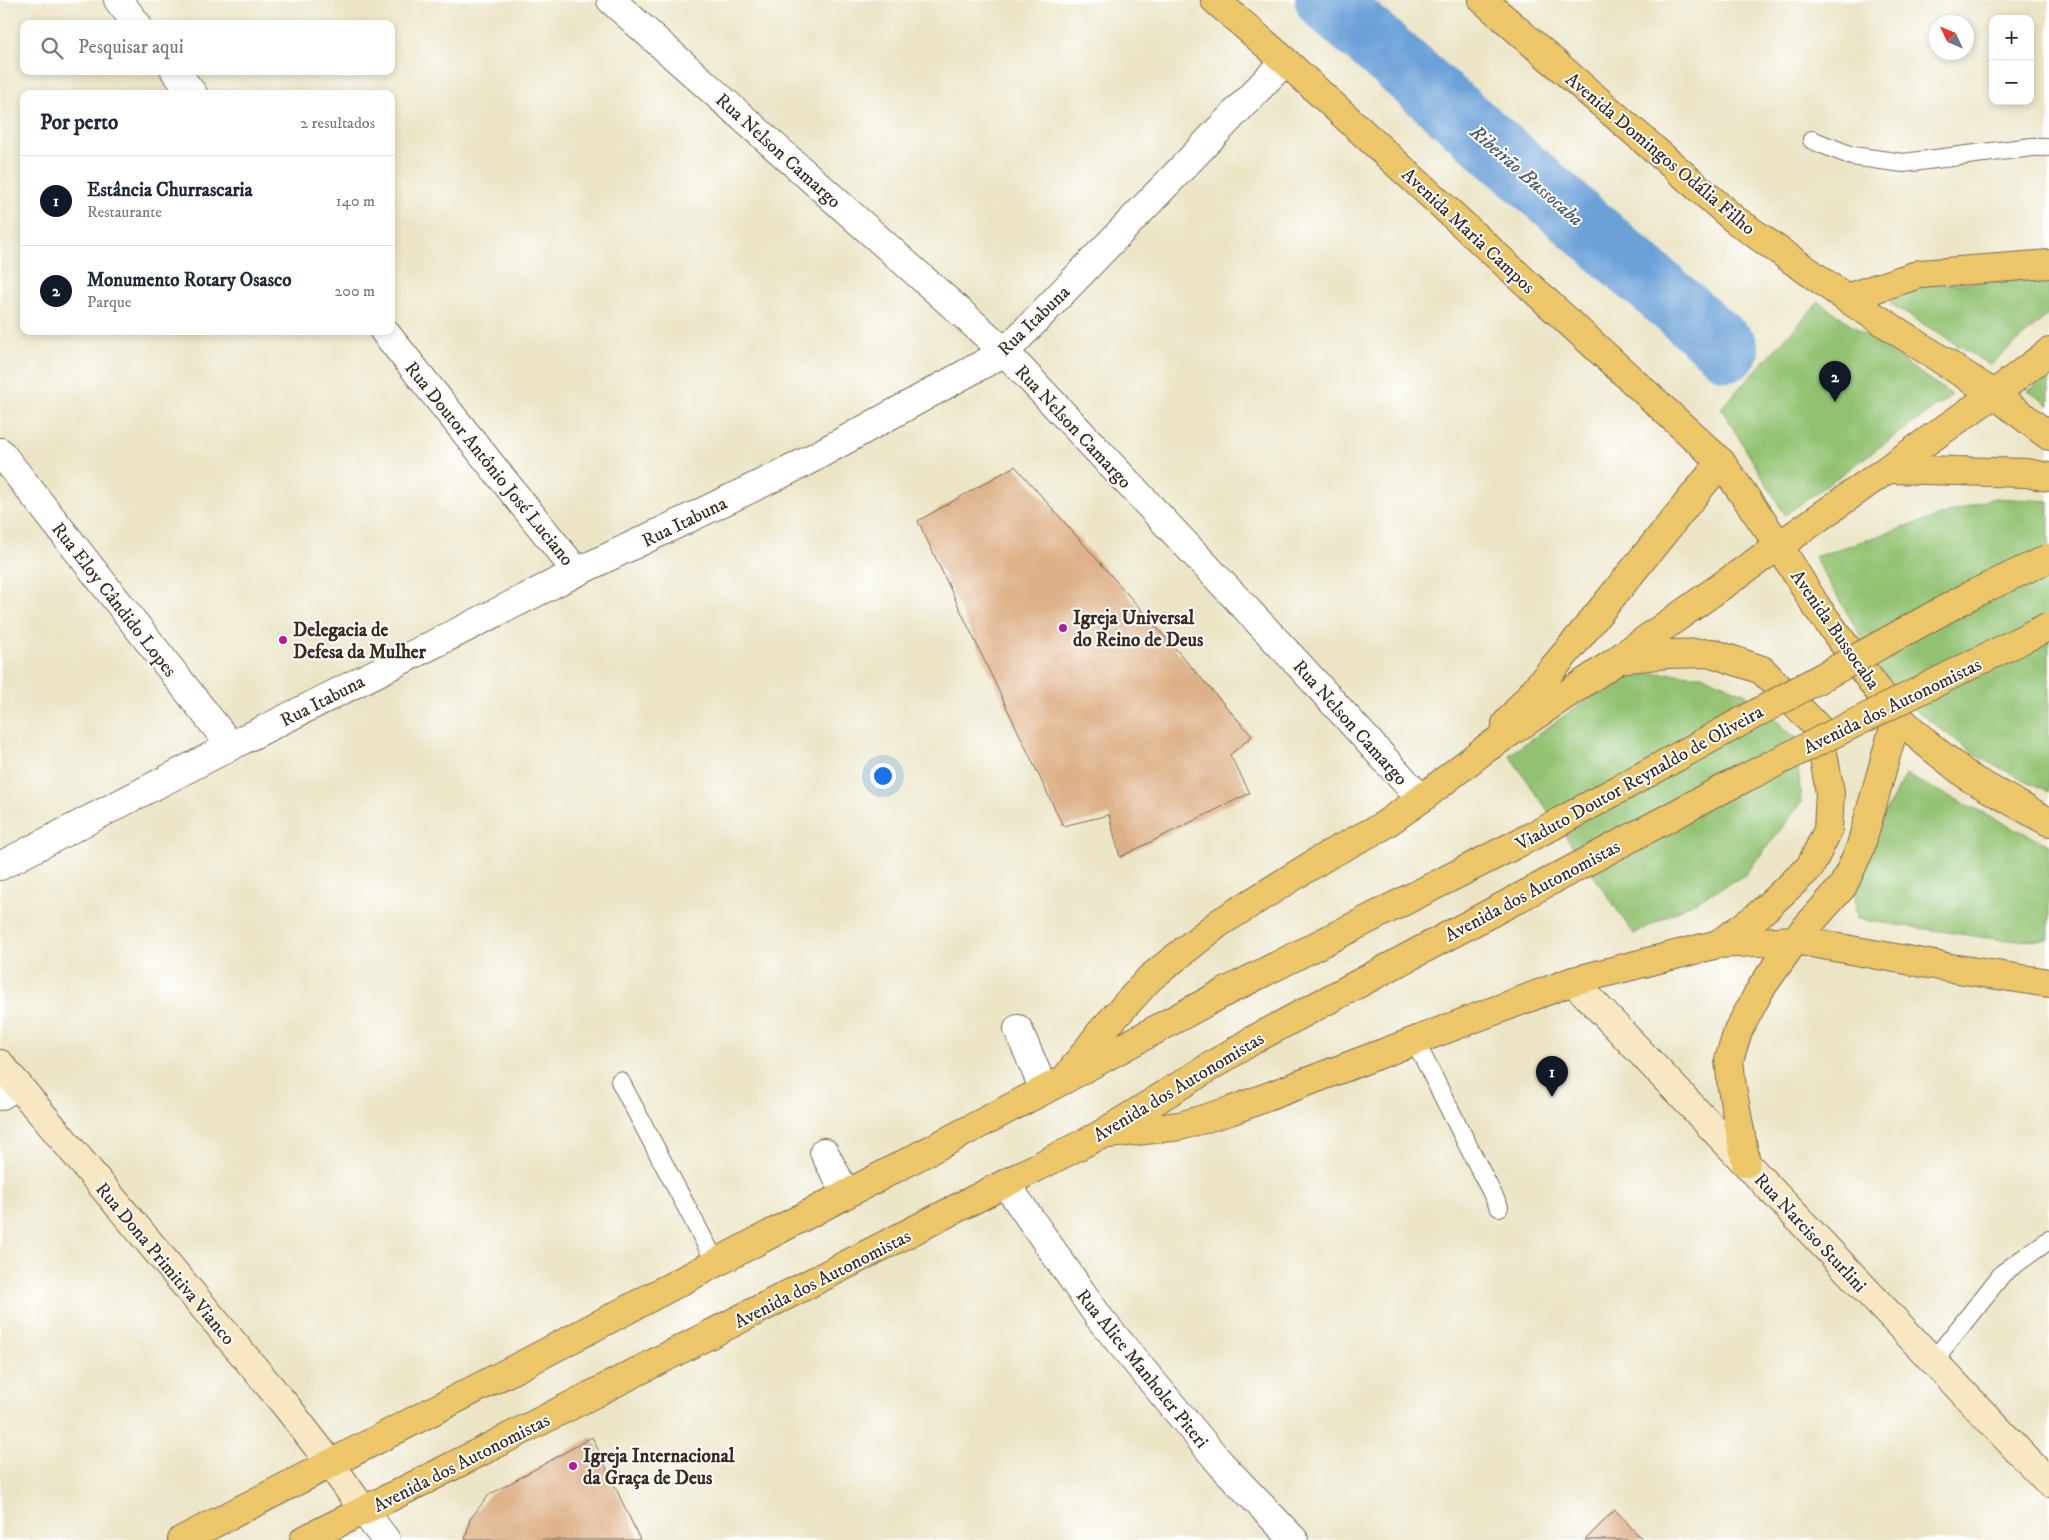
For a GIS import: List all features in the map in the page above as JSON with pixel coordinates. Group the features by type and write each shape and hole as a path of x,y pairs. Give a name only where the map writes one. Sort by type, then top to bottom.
{"main road":[{"name":"Avenida Maria Campos","path":"1216,0 1285,61 1721,462"},
{"name":"Avenida Domingos Odália Filho","path":"1483,0 1734,219 1846,298 1994,394 2049,436"},
{"path":"1846,298 1920,274 2049,264"},
{"path":"182,1540 524,1364 1054,1084 1150,978 1219,923 1328,855 1381,827 1421,799 1484,750 1780,547 1994,394 2049,352"},
{"path":"1484,750 1576,641 1721,462"},
{"name":"Avenida Bussocaba","path":"1721,462 1780,547 1816,606 1897,716 1926,743 1970,778 2049,822"},
{"path":"1889,469 2026,473 2049,476"},
{"name":"Viaduto Doutor Reynaldo de Oliveira","path":"1054,1084 1227,991 1552,826 1971,596 2049,558"},
{"name":"Avenida dos Autonomistas","path":"304,1540 1100,1136 1252,1040 1717,792 2049,626"},
{"path":"1619,659 1667,654 1712,653 1762,670 1819,730 1830,793 1828,830 1810,867 1755,918 1718,944"},
{"path":"1746,1163 1732,1088 1729,1060 1738,1031 1760,988 1795,940 1843,886 1860,849 1897,716"},
{"path":"1100,1136 1188,1124 1230,1111 1573,981 1718,944 1795,940 1951,968 2049,983"},
{"name":"Rua Narciso Sturlini","path":"1573,981 2049,1483"},
{"name":"Rua Dona Primitiva Vianco","path":"0,1064 9,1090 286,1407 364,1510"}],"street":[{"path":"118,0 134,20"},
{"name":"Rua Nelson Camargo","path":"612,0 1004,352 1294,658 1421,799"},
{"name":"Rua Itabuna","path":"0,866 231,746 578,572 798,466 1004,352 1285,61"},
{"path":"178,75 190,90"},
{"name":"Rua Doutor Antônio José Luciano","path":"387,335 578,572"},
{"name":"Rua Eloy Cândido Lopes","path":"0,452 231,746"},
{"path":"1018,1029 1054,1084"},
{"path":"824,1152 846,1194"},
{"name":"Rua Alice Manholer Piteri","path":"1006,1184 1101,1320 1221,1464 1294,1540"},
{"path":"364,1510 386,1540"}],"lane":[{"path":"1812,140 1852,156 1903,163 2012,149 2049,147"},
{"path":"1416,1041 1499,1207"},
{"path":"620,1081 716,1262"},
{"path":"1933,1361 2003,1273 2049,1240"}],"green space":[{"path":"2049,278 2049,314 1990,365 1889,303 1914,286"},
{"path":"1819,302 1952,395 1785,515 1721,408"},
{"path":"2049,377 2049,405 2028,391"},
{"path":"1994,498 2049,501 2049,792 1980,758 1896,696 1814,557"},
{"path":"1626,672 1702,675 1744,693 1796,738 1801,803 1745,875 1634,934 1509,755"},
{"path":"1906,775 2049,845 2049,939 2002,940 1857,919 1854,888 1882,817"}],"building":[{"name":"Igreja Universal do Reino de Deus","path":"1015,466 1252,736 1230,755 1250,793 1120,857 1109,815 1063,826 918,521"},
{"name":"Igreja Internacional da Graça de Deus","path":"592,1437 640,1540 465,1540 470,1519 489,1495"},
{"path":"1615,1510 1643,1540 1585,1540"}],"waterway":[{"name":"Ribeirão Bussocaba","path":"1326,0 1728,350"}],"place":[{"name":"Monumento Rotary Osasco","path":"1835,402"},
{"name":"Igreja Universal do Reino de Deus","path":"1063,628"},
{"name":"Delegacia de Defesa da Mulher","path":"283,640"},
{"name":"Estância Churrascaria","path":"1552,1097"},
{"name":"Igreja Internacional da Graça de Deus","path":"573,1466"}]}
